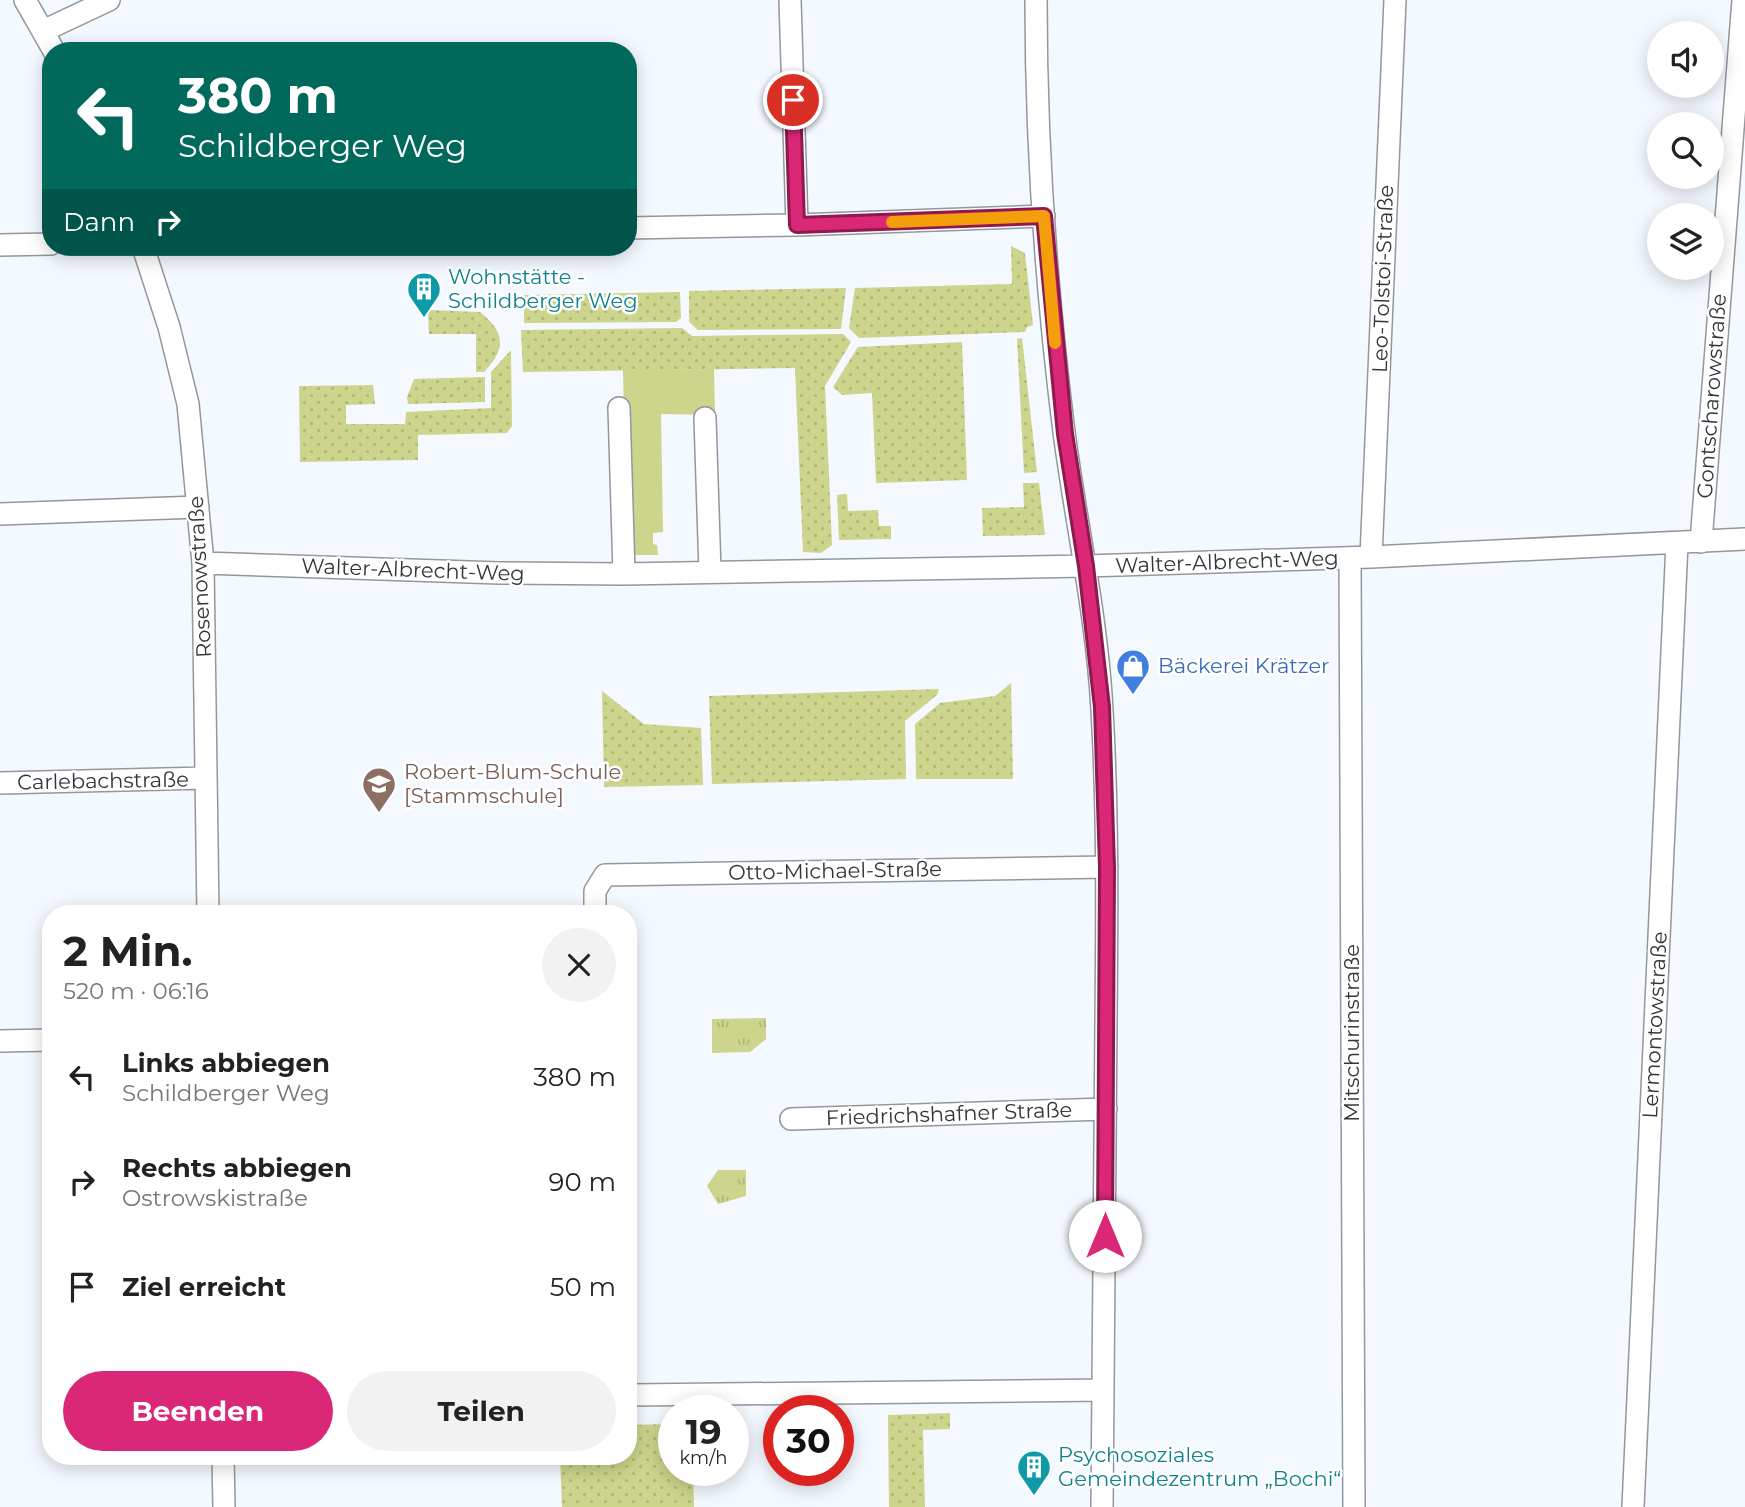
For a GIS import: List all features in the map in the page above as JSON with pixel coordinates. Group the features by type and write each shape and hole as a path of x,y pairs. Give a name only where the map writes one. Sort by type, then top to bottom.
{"street":[{"path":"25,0 49,42"},
{"path":"43,30 109,0"},
{"path":"790,0 797,225"},
{"path":"1036,0 1044,216 1065,434 1086,566 1102,707 1107,867 1102,1507"},
{"name":"Leo-Tolstoi-Straße","path":"1371,557 1395,0"},
{"name":"Gontscharowstraße","path":"1701,542 1743,0"},
{"path":"637,228 1044,216"},
{"path":"0,245 42,244"},
{"name":"Rosenowstraße","path":"146,256 169,327 188,404 198,507 203,563 208,905"},
{"path":"619,408 624,574"},
{"path":"705,418 710,572"},
{"path":"0,514 198,507"},
{"name":"Walter-Albrecht-Weg","path":"203,563 500,573 624,574 1086,566 1350,558 1745,539"},
{"name":"Lermontowstraße","path":"1633,1507 1677,543"},
{"name":"Mitschurinstraße","path":"1350,558 1354,1507"},
{"name":"Carlebachstraße","path":"0,783 205,778"},
{"name":"Otto-Michael-Straße","path":"595,905 595,891 605,875 1107,867"},
{"path":"0,1041 42,1040"},
{"name":"Friedrichshafner Straße","path":"791,1119 1106,1109"},
{"path":"637,1395 1103,1390"},
{"path":"223,1465 225,1507"}],"green space":[{"path":"1011,246 1025,253 1033,325 1027,327 1025,332 859,338 849,328 855,288 1012,284"},
{"path":"846,288 841,329 698,330 689,322 689,291"},
{"path":"680,292 681,318 676,322 524,323 524,295"},
{"path":"428,310 480,312 489,320 500,341 496,356 484,372 476,372 476,334 429,334"},
{"path":"682,328 692,336 843,334 851,342 825,386 832,545 821,553 803,552 795,368 523,372 521,330"},
{"path":"1022,338 1037,472 1024,473 1017,339"},
{"path":"962,342 967,480 876,483 872,393 842,395 833,387 858,347"},
{"path":"511,350 512,426 507,433 418,435 418,460 300,462 299,386 373,385 375,404 346,405 346,424 405,424 406,412 491,408 491,372"},
{"path":"714,369 715,415 661,414 663,532 653,533 653,544 657,545 658,555 627,555 623,370"},
{"path":"485,377 485,402 408,404 407,397 414,379"},
{"path":"1023,483 1039,483 1045,535 983,536 982,508 1024,507"},
{"path":"847,494 848,511 878,510 879,526 891,526 891,539 839,540 837,495"},
{"path":"1011,683 1013,779 916,779 915,724 940,703 995,696"},
{"path":"939,689 937,695 905,721 906,779 712,784 709,696"},
{"path":"602,691 644,724 701,728 703,785 604,787"},
{"path":"766,1018 766,1039 750,1052 712,1053 712,1019"},
{"path":"718,1170 746,1170 746,1196 718,1204 707,1186"},
{"path":"950,1413 950,1429 923,1430 925,1507 889,1507 888,1415"},
{"path":"658,1424 658,1486 693,1486 694,1507 562,1507 560,1465 637,1465 637,1425"}],"slow traffic":[{"path":"892,222 1044,216 1055,343"}],"place":[{"name":"Wohnstätte - Schildberger Weg","path":"424,319"},
{"name":"Bäckerei Krätzer","path":"1133,696"},
{"name":"Robert-Blum-Schule [Stammschule]","path":"379,814"},
{"name":"Psychosoziales Gemeindezentrum „Bochi“","path":"1034,1497"}],"route":[{"path":"793,100 797,225 1044,216 1065,434 1086,566 1102,707 1107,867 1105,1236"}]}
